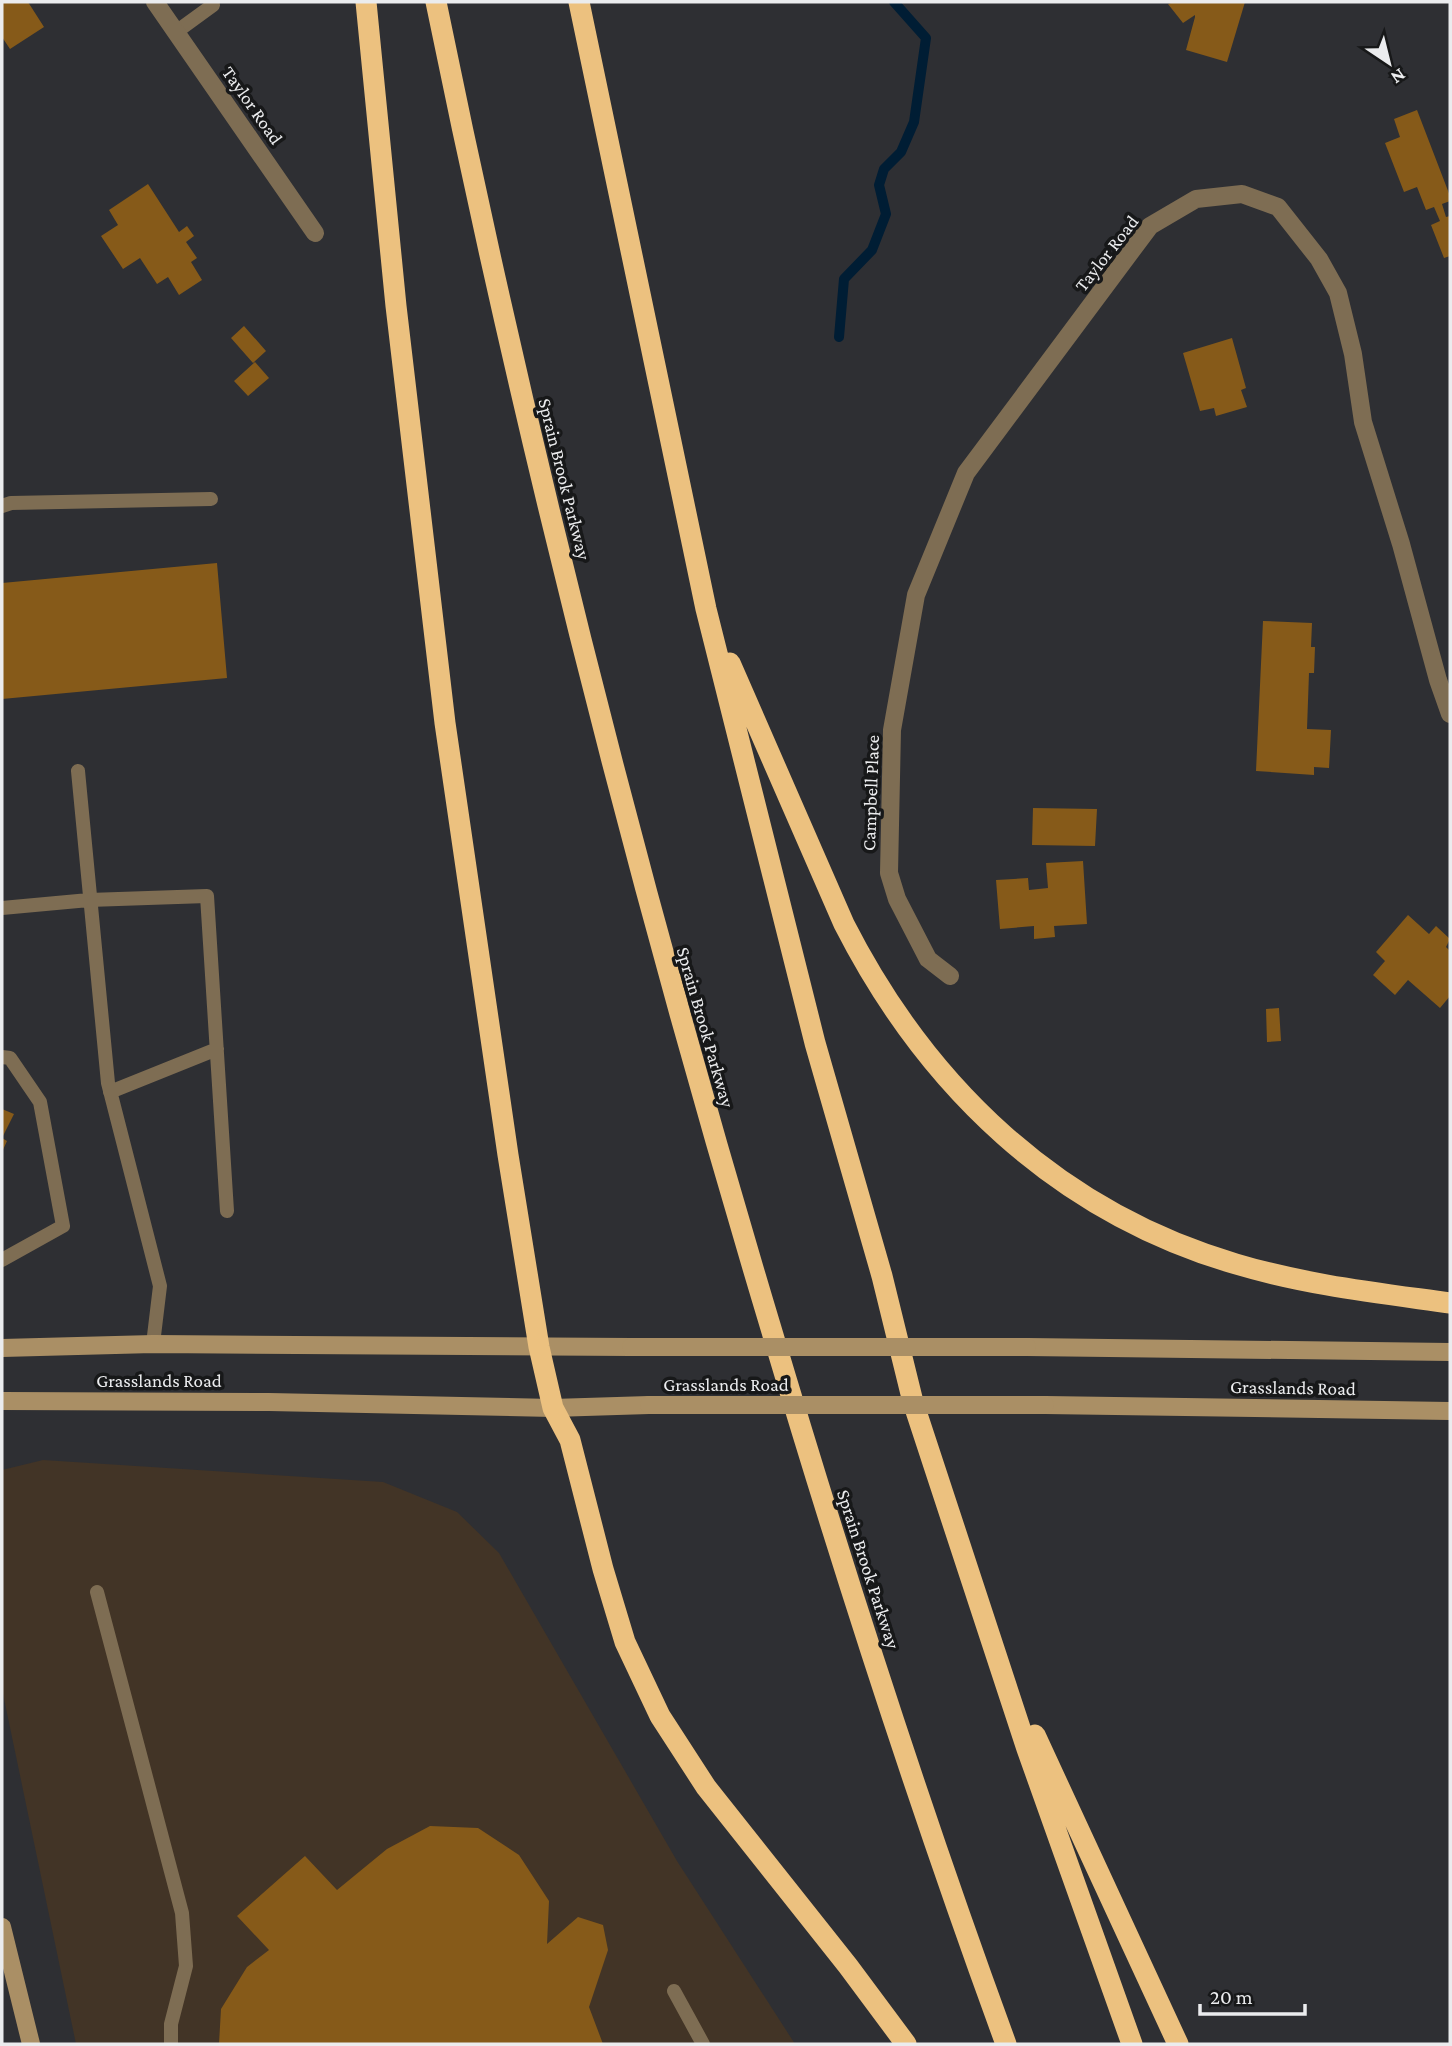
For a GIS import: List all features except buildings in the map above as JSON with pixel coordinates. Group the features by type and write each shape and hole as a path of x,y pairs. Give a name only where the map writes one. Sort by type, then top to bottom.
{"highway":[{"path":"366,2 396,306 445,723 539,1348 553,1408 570,1440 625,1642 660,1716 706,1787 848,1966 906,2044"},
{"name":"Sprain Brook Parkway","path":"436,2 489,254 546,499 611,760 685,1037 862,1622 1006,2044"},
{"path":"579,2 706,608 816,1043 882,1276 913,1402 1063,1853 1132,2044"},
{"path":"706,608 844,924 865,965 920,1048 989,1122 1063,1182 1104,1208 1194,1251 1293,1278 1450,1303"},
{"path":"987,1630 1178,2044"}],"main road":[{"name":"Grasslands Road","path":"2,1348 153,1344 539,1348 1027,1347 1450,1352"},
{"name":"Grasslands Road","path":"2,1401 256,1402 553,1408 649,1405 1045,1405 1450,1410"},
{"path":"2,1927 31,2044"}],"street":[{"name":"Taylor Road","path":"155,2 315,233"},
{"name":"Taylor Road","path":"916,595 967,473 1150,226 1196,199 1242,194 1278,207 1320,259 1338,293 1353,354 1363,422 1450,714"},
{"name":"Campbell Place","path":"916,595 892,730 889,873 897,899 928,959 950,976"}],"lane":[{"path":"176,32 213,5"},
{"path":"2,506 11,503 212,499"},
{"path":"78,771 110,1092 160,1286 153,1344"},
{"path":"2,908 89,900 207,896 227,1211"},
{"path":"110,1092 217,1049"},
{"path":"2,1057 10,1058 40,1102 64,1226 2,1260"},
{"path":"97,1592 182,1913 186,1966 171,2024 171,2044"},
{"path":"674,1991 703,2044"}],"shaded area":[{"path":"43,1460 383,1482 457,1512 499,1553 677,1861 795,2044 76,2044 2,1689 2,1470"}],"waterway":[{"path":"839,337 844,279 872,250 886,214 879,185 884,169 901,152 914,122 926,38 894,2"}]}
